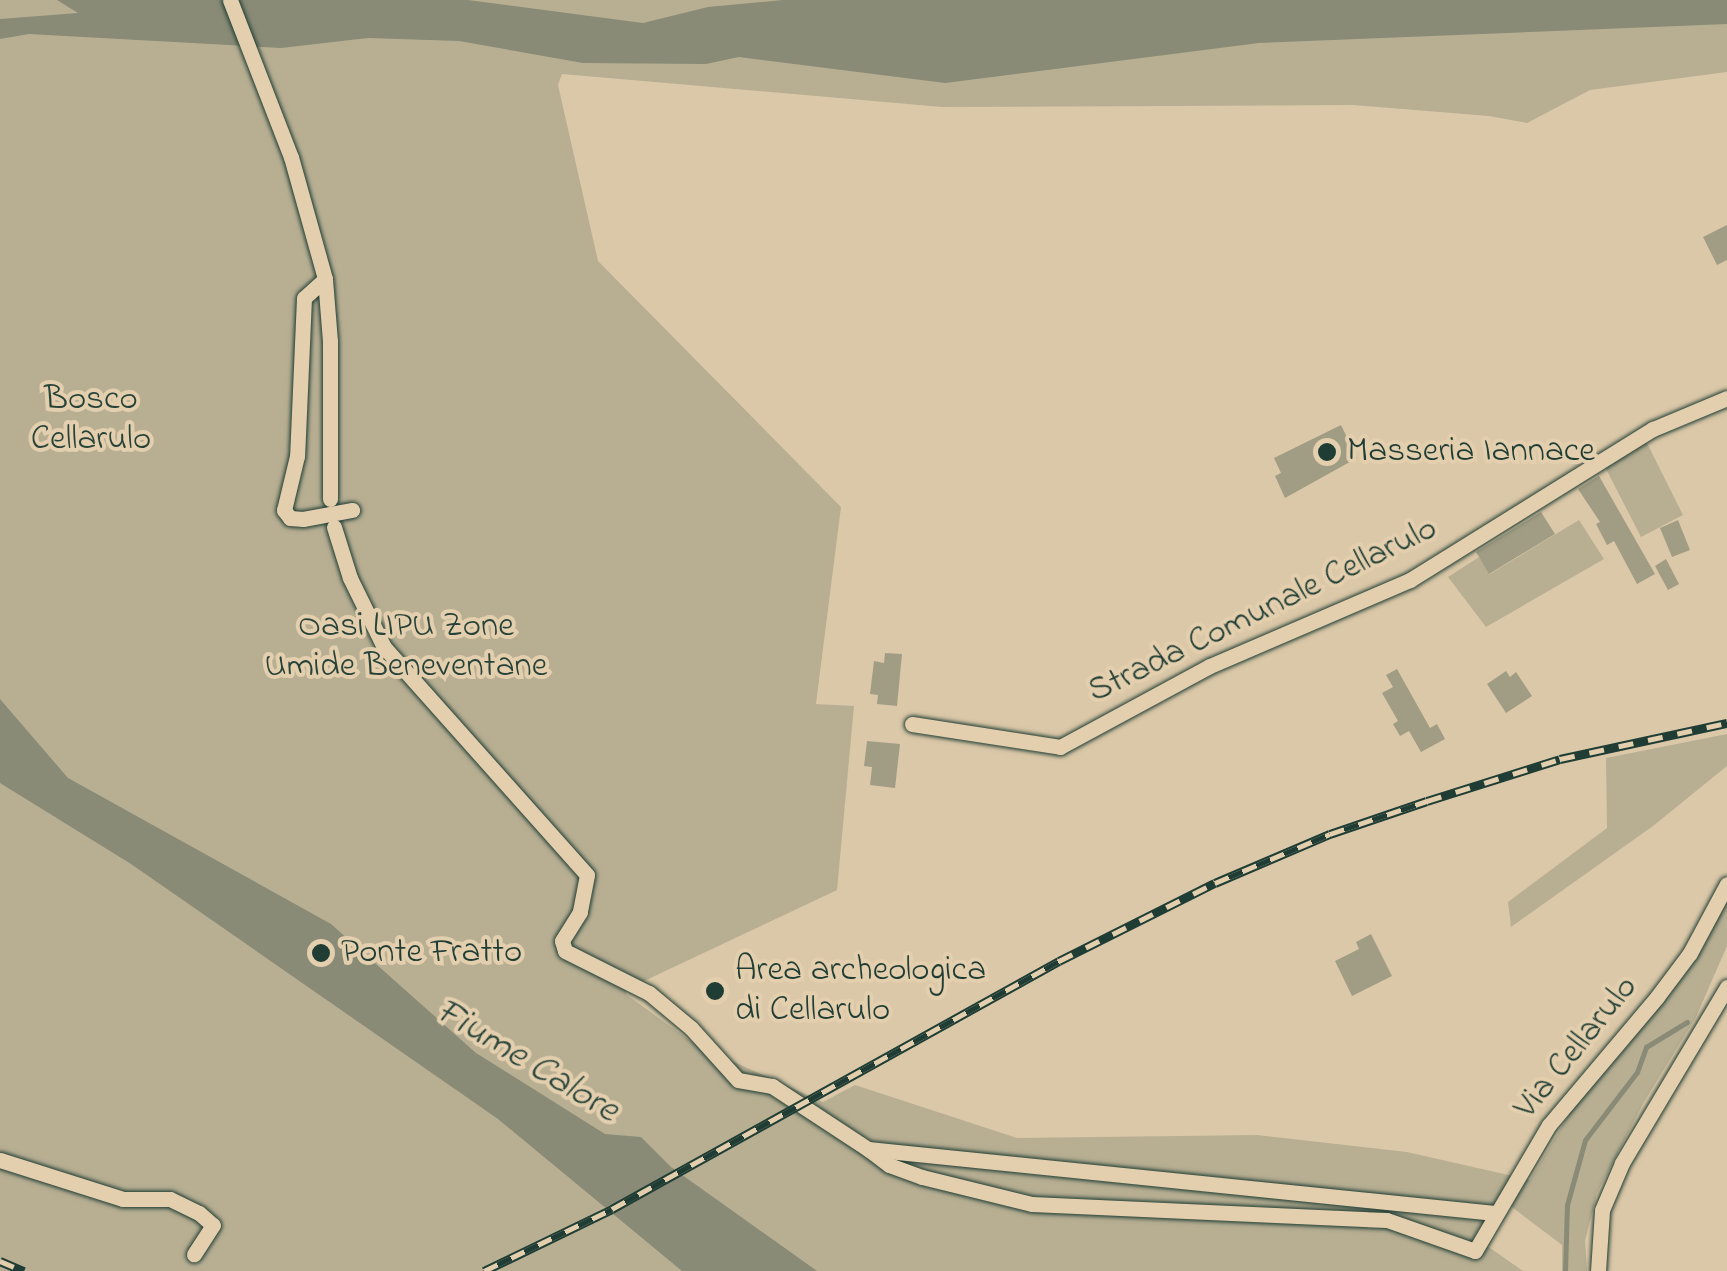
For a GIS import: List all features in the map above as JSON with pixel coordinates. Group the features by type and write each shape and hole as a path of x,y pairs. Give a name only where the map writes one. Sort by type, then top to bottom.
{"street":[{"path":"230,0 291,157 325,279 330,341 330,499"},
{"path":"325,279 304,298 297,456 284,510 290,518 303,519 352,510"},
{"name":"Strada Comunale Cellarulo","path":"912,724 1060,747 1210,666 1410,580 1652,429 1727,398"},
{"path":"334,527 350,578 384,646 588,875 580,912 562,941 564,951 649,993 691,1028 738,1080 772,1086 868,1149 1495,1213"},
{"name":"Via Cellarulo","path":"868,1149 889,1164 922,1177 1032,1204 1387,1220 1474,1250 1549,1124 1690,953 1727,884"},
{"path":"1598,1271 1602,1210 1622,1163 1727,987"},
{"path":"0,1160 123,1199 170,1199 199,1213 213,1225 194,1254"}],"green space":[{"name":"Oasi LIPU Zone Umide Beneventane","path":"0,0 1727,0 1727,72 1590,90 1527,123 1489,116 1353,105 942,107 562,74 558,85 598,261 841,507 816,704 854,706 837,890 625,990 627,995 696,1045 823,1102 855,1085 1017,1138 1257,1135 1407,1152 1530,1180 1574,1106 1695,956 1727,896 1727,946 1696,1017 1644,1102 1597,1193 1585,1241 1587,1271 1562,1271 1562,1245 1500,1198 1480,1241 1523,1271 0,1271"},
{"path":"1646,441 1683,515 1641,537 1604,465"},
{"path":"1579,520 1604,559 1486,627 1448,577 1479,557 1490,574"},
{"path":"1727,734 1727,766 1653,826 1511,927 1508,902 1607,828 1606,758"}],"shaded area":[{"path":"57,0 468,0 643,23 708,7 783,0 1727,0 1727,24 1259,43 945,83 739,57 706,64 583,63 459,41 368,38 281,48 29,34 0,39 0,19 78,13"},
{"path":"0,699 68,778 331,924 476,1053 605,1134 641,1137 671,1167 817,1271 682,1271 498,1119 131,864 0,783"}],"building":[{"path":"1727,225 1727,260 1717,265 1703,237"},
{"name":"Masseria Iannace","path":"1341,425 1357,458 1285,498 1275,476 1281,473 1274,458"},
{"path":"1599,476 1655,574 1637,584 1614,541 1607,545 1596,524 1600,522 1578,489"},
{"path":"1541,512 1555,534 1489,574 1476,552"},
{"path":"1678,520 1690,550 1672,557 1660,528"},
{"path":"1666,559 1679,584 1668,590 1655,566"},
{"path":"885,653 902,654 897,706 877,704 878,695 870,694 874,661 884,663"},
{"path":"1397,669 1430,728 1437,724 1445,739 1421,752 1409,731 1400,736 1393,724 1398,721 1382,693 1393,687 1386,675"},
{"path":"1506,671 1510,677 1516,672 1532,696 1506,713 1487,684"},
{"path":"867,741 900,744 895,788 870,785 872,767 864,766"},
{"path":"1371,934 1392,976 1352,996 1335,961 1359,949 1356,942"}],"waterway":[{"path":"1565,1271 1567,1205 1585,1140 1637,1072 1646,1047 1687,1022"}],"railway":[{"path":"484,1271 612,1209 1059,961 1215,883 1330,834 1560,759 1727,723"},
{"path":"0,1261 24,1271"}],"place":[{"name":"Masseria Iannace","path":"1327,452"},
{"name":"Ponte Fratto","path":"321,953"},
{"name":"Area archeologica di Cellarulo","path":"715,991"}],"park label":[{"name":"Bosco Cellarulo","path":"91,420"}],"water label":[{"name":"Fiume Calore","path":"526,1062"}]}
